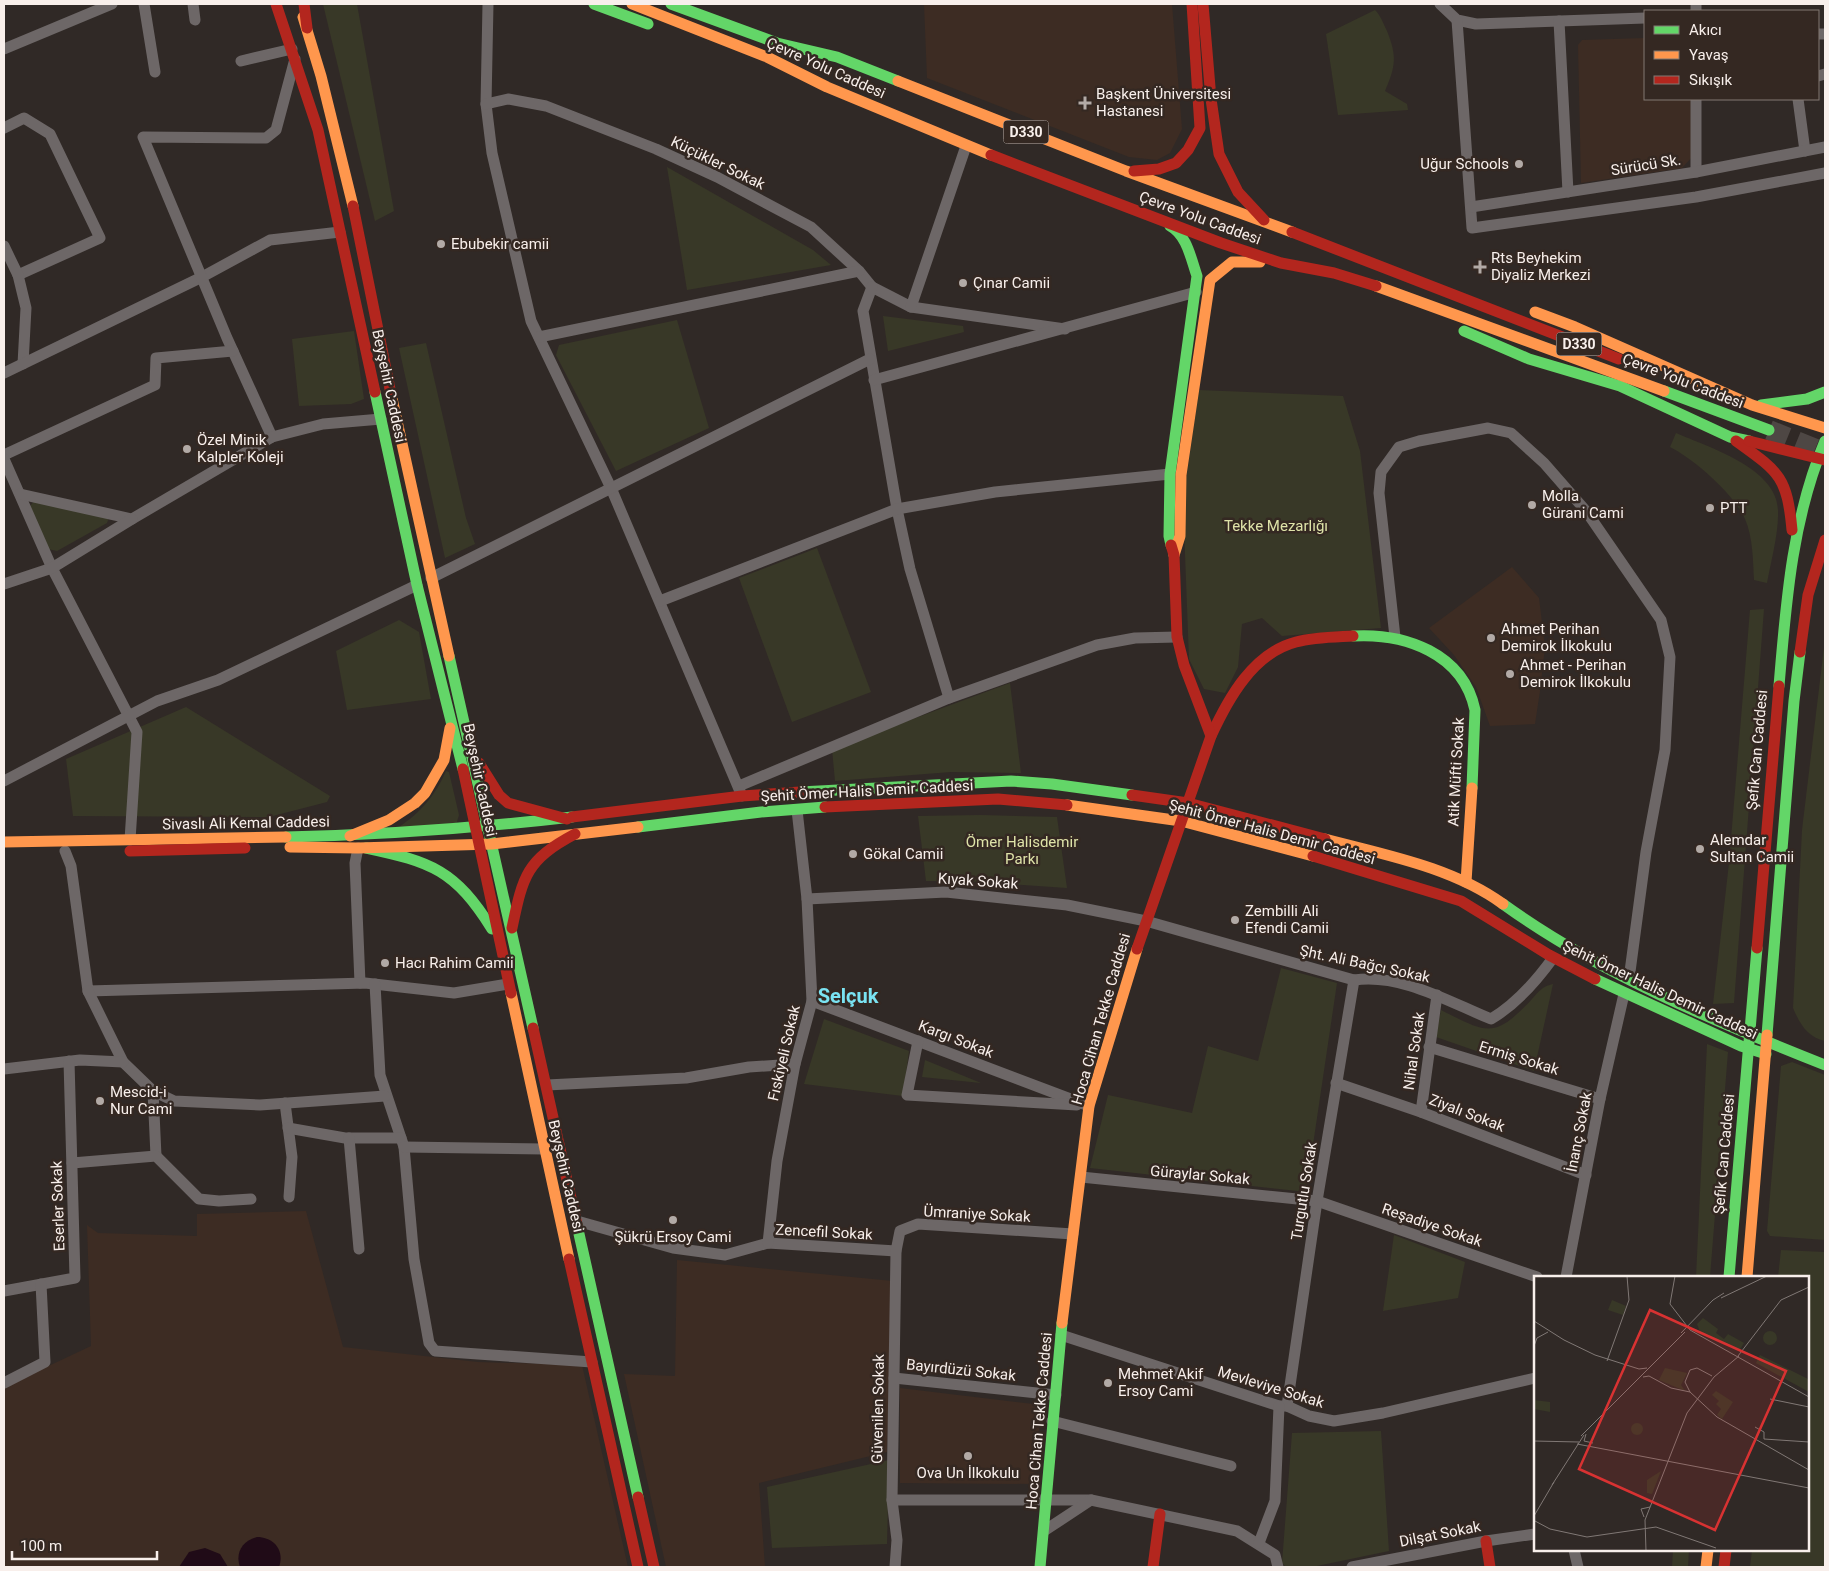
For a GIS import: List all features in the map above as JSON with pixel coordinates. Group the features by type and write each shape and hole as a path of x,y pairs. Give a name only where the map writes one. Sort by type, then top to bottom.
{"main road":[{"name":"Beyşehir Caddesi","path":"276,4 318,130 417,585 452,719 508,984 638,1567"},
{"name":"Beyşehir Caddesi","path":"299,4 337,139 404,463 472,754 510,935 547,1086 654,1567"},
{"path":"304,4 306,28"},
{"path":"594,4 657,27"},
{"name":"Çevre Yolu Caddesi","path":"632,4 767,58 826,87 966,146 1151,216 1281,264 1334,272 1388,290 1659,387 1769,430"},
{"name":"Çevre Yolu Caddesi","path":"671,4 777,43 837,57 1126,171 1265,221 1387,270 1772,416"},
{"path":"1126,171 1159,171 1174,166 1193,144 1200,128 1192,4"},
{"path":"1202,4 1211,99 1219,154 1238,192 1265,221"},
{"name":"D330","path":"782,32 837,57"},
{"name":"D330","path":"702,44 764,68 826,87"},
{"path":"1151,216 1176,229 1187,245 1197,276 1170,474 1169,536 1174,555 1176,637 1184,665 1211,736"},
{"path":"1174,555 1180,536 1181,475 1210,280 1221,268 1234,260 1281,264"},
{"path":"1387,270 1456,284"},
{"path":"1334,272 1529,359 1620,386 1730,437 1772,466 1782,477 1788,489 1794,544"},
{"path":"1520,306 1575,327 1752,405 1825,428"},
{"path":"1752,405 1807,399 1825,392"},
{"path":"1730,437 1784,448 1821,459"},
{"name":"Şefik Can Caddesi","path":"1729,1276 1777,693 1794,544 1821,459 1825,440"},
{"path":"1747,1276 1795,692 1808,595 1824,544"},
{"name":"Atik Müfti Sokak","path":"1211,736 1226,704 1244,676 1283,646 1308,640 1344,636 1395,637 1422,644 1439,654 1458,671 1474,703 1466,882"},
{"path":"350,836 389,820 415,803 425,792 444,760 452,719"},
{"name":"Hoca Cihan Tekke Caddesi","path":"1040,1567 1061,1334 1089,1106 1146,921 1211,736"},
{"path":"472,754 499,795 508,802 566,819"},
{"name":"Şehit Ömer Halis Demir Caddesi","path":"488,827 566,819 740,791 1011,782 1052,784 1188,803 1399,859 1466,882 1493,897 1533,926 1575,951 1629,979 1749,1035 1825,1065"},
{"name":"Şehit Ömer Halis Demir Caddesi","path":"478,845 797,810 882,803 998,799 1047,802 1181,821 1313,856 1461,901 1553,958 1624,994 1766,1054"},
{"name":"Sivaslı Ali Kemal Caddesi","path":"4,842 350,836 488,827"},
{"path":"510,935 523,877 535,859 552,845 575,834"},
{"name":"Sivaslı Ali Kemal Caddesi","path":"4,852 478,845"},
{"path":"362,848 410,858 442,870 464,887 500,942"},
{"path":"1153,1567 1160,1514"},
{"path":"1486,1541 1490,1567"},
{"path":"1706,1567 1708,1551"},
{"path":"1724,1567 1726,1551"}],"street":[{"path":"4,49 88,8 112,4"},
{"path":"144,4 156,72"},
{"path":"193,4 195,20"},
{"path":"488,4 486,104 492,153 531,321 611,488 740,791 949,698 1097,645 1135,638 1176,637"},
{"path":"1440,4 1458,20 1476,24 1644,18"},
{"path":"1458,20 1472,228 1696,197 1825,173"},
{"path":"1559,21 1568,192"},
{"path":"241,61 293,54 276,130 266,138 143,136 233,351 272,437"},
{"name":"Küçükler Sokak","path":"486,104 508,98 546,106 656,149 717,177 811,227 859,270 872,288 911,307 1065,329"},
{"path":"1696,100 1696,172"},
{"path":"1798,100 1805,151"},
{"path":"4,128 24,118 50,134 100,238 18,275"},
{"path":"911,307 966,146"},
{"name":"Sürücü Sk.","path":"1471,207 1696,172 1825,147"},
{"path":"4,373 202,277 270,240 340,232"},
{"path":"4,246 18,275 26,308 24,364"},
{"path":"539,337 859,270"},
{"path":"872,288 863,311 897,509 910,570 949,698"},
{"path":"874,380 1196,292"},
{"path":"4,455 155,385 156,358 233,351"},
{"path":"431,578 870,359"},
{"path":"4,584 52,568 272,437 323,424 380,419"},
{"path":"1395,637 1379,493 1381,472 1399,447 1419,441 1488,428 1511,433 1544,463 1586,511 1662,620 1670,657 1664,750 1646,852 1629,979"},
{"path":"5,467 20,494 52,568 137,732 130,840"},
{"path":"660,601 897,509 995,492 1170,474"},
{"path":"20,494 132,519"},
{"path":"4,781 157,701 218,680 417,585"},
{"name":"Fıskiyeli Sokak","path":"768,1243 776,1161 795,1064 812,1001 807,899 797,810"},
{"path":"360,983 355,863 362,848"},
{"path":"65,850 71,866 88,991 123,1062 153,1091 174,1101 260,1105 385,1096"},
{"name":"Kıyak Sokak","path":"807,899 946,892 1067,904 1146,921"},
{"name":"Şht. Ali Bağcı Sokak","path":"1146,921 1354,980 1376,979 1437,995 1491,1019 1518,998 1553,958"},
{"name":"Turgutlu Sokak","path":"1259,1544 1275,1501 1283,1406 1354,980"},
{"path":"88,991 360,983 454,993 508,984"},
{"path":"375,984 380,1075 385,1096 403,1143 414,1259 430,1343 435,1351 592,1362"},
{"name":"İnanç Sokak","path":"1566,1276 1600,1099 1624,994"},
{"name":"Nihal Sokak","path":"1421,1112 1437,995"},
{"name":"Kargı Sokak","path":"812,1001 1089,1106"},
{"path":"918,1041 907,1095 1089,1106"},
{"name":"Ermiş Sokak","path":"1429,1047 1600,1099"},
{"path":"4,1069 68,1061 123,1062"},
{"name":"Eserler Sokak","path":"4,1290 75,1278 68,1061"},
{"path":"547,1086 686,1078 749,1067 795,1064"},
{"name":"Ziyalı Sokak","path":"1336,1083 1421,1112 1586,1175"},
{"path":"153,1091 156,1156 199,1199 219,1201 251,1199"},
{"path":"285,1103 292,1157 289,1196"},
{"path":"288,1128 348,1138 403,1143 544,1148"},
{"path":"348,1138 359,1249"},
{"path":"72,1163 156,1156"},
{"name":"Güraylar Sokak","path":"1081,1177 1317,1201"},
{"name":"Reşadiye Sokak","path":"1317,1201 1534,1276"},
{"name":"Zencefil Sokak","path":"577,1221 673,1248 725,1255 768,1243 896,1251"},
{"name":"Ümraniye Sokak","path":"896,1251 900,1231 918,1224 1073,1234"},
{"name":"Güvenilen Sokak","path":"895,1567 896,1540 892,1500 896,1251"},
{"path":"4,1383 45,1362 41,1284"},
{"name":"Mevleviye Sokak","path":"1061,1334 1309,1416 1334,1421 1383,1413 1534,1378"},
{"name":"Bayırdüzü Sokak","path":"894,1378 1056,1395"},
{"path":"1052,1421 1231,1466"},
{"path":"892,1500 1091,1500 1237,1532 1276,1555 1278,1567"},
{"path":"1044,1531 1091,1500"},
{"name":"Dilşat Sokak","path":"1352,1567 1486,1541 1534,1534"},
{"path":"1574,1551 1578,1567"}],"shaded area":[{"name":"Başkent Üniversitesi Hastanesi","path":"924,4 1172,4 1182,129 1170,153 1157,160 1129,157 927,78"},
{"path":"1644,38 1644,100 1693,100 1692,157 1682,168 1581,183 1578,45 1582,40"},
{"name":"Ahmet Perihan Demirok İlkokulu","path":"1512,567 1539,598 1545,647 1540,691 1535,724 1490,726 1476,687 1454,655 1429,628"},
{"path":"306,1211 343,1347 478,1362 582,1365 628,1567 4,1567 4,1387 91,1346 87,1225 98,1233 197,1236 197,1214"},
{"path":"677,1260 893,1281 887,1452 759,1483 765,1567 666,1567 624,1374 675,1376"},
{"name":"Ova Un İlkokulu","path":"900,1388 1042,1405 1033,1484 900,1483"},
{"path":"257,1537 268,1539 277,1546 280,1556 279,1567 240,1567 238,1557 241,1548 247,1541"},
{"path":"205,1548 220,1554 228,1567 179,1567 189,1552"}],"green space":[{"path":"323,4 357,4 394,211 375,221"},
{"path":"1375,10 1387,31 1394,54 1393,68 1385,91 1407,104 1408,110 1338,115 1326,34"},
{"path":"667,167 813,250 831,265 687,290"},
{"path":"883,316 963,326 964,332 888,351"},
{"path":"677,320 709,428 616,471 556,355 559,345"},
{"path":"354,331 364,399 351,404 299,406 292,339"},
{"path":"426,343 466,518 475,544 445,558 399,348"},
{"name":"Tekke Mezarlığı","path":"1199,390 1343,396 1360,451 1381,628 1282,636 1262,618 1242,624 1238,667 1225,693 1204,689 1189,659 1183,501"},
{"path":"1676,433 1739,461 1766,482 1775,495 1778,510 1777,528 1767,583 1754,580 1750,533 1740,509 1723,488 1701,468 1670,447"},
{"path":"35,500 109,517 107,523 57,551 48,549 30,506"},
{"path":"817,548 871,692 792,722 739,578"},
{"path":"1764,609 1734,1003 1713,1004 1729,863 1750,610"},
{"path":"399,620 419,632 431,699 347,710 336,651"},
{"path":"1825,639 1825,1041 1813,1036 1805,1029 1793,1008 1802,830"},
{"path":"1010,683 1021,773 951,772 835,781 832,749"},
{"path":"186,707 330,796 327,802 269,817 73,816 66,759"},
{"path":"446,771 449,772 459,815 455,828 399,827 427,803"},
{"name":"Ömer Halisdemir Parkı","path":"918,816 1057,817 1067,888 962,881 926,881"},
{"path":"1281,968 1337,983 1306,1192 1090,1168 1108,1095 1192,1113 1208,1046 1258,1061"},
{"path":"1553,984 1534,1071 1436,1037 1441,1010 1469,1024 1490,1028 1499,1027 1519,1012 1541,989"},
{"path":"824,1019 909,1051 903,1096 804,1084"},
{"path":"1707,1044 1728,1052 1710,1276 1696,1276"},
{"path":"925,1060 981,1083 922,1077"},
{"path":"1792,1062 1825,1075 1825,1240 1770,1236 1767,1231 1781,1066"},
{"path":"1394,1235 1465,1262 1458,1298 1383,1311"},
{"path":"1781,1250 1825,1252 1825,1567 1750,1567 1752,1551 1809,1551 1809,1276 1778,1276"},
{"path":"1381,1431 1389,1551 1312,1567 1286,1567 1282,1563 1292,1433"},
{"path":"889,1460 887,1544 772,1548 767,1487"},
{"path":"1673,1551 1689,1551 1688,1567 1672,1567"}],"tunnel":[{"path":"1769,430 1823,452"}],"traffic: fast":[{"path":"594,4 648,24"},
{"path":"671,4 777,43 837,57 898,81"},
{"path":"1170,226 1181,235 1197,276 1170,474 1169,536 1171,545"},
{"path":"1464,331 1529,359 1620,386 1730,437 1749,441"},
{"path":"1664,391 1769,430"},
{"path":"375,392 417,585 463,769"},
{"path":"1761,405 1807,399 1825,392"},
{"path":"1779,686 1784,623 1792,561 1805,500 1825,441"},
{"path":"1353,636 1392,638 1411,643 1429,650 1445,661 1458,674 1468,690 1475,710 1472,788"},
{"path":"1767,1035 1794,701 1800,652"},
{"path":"449,656 533,1028"},
{"path":"800,792 1011,781 1052,784 1132,795"},
{"path":"638,827 761,812 825,807"},
{"path":"286,837 358,835 572,817"},
{"path":"366,848 408,858 440,872 466,893 492,929"},
{"path":"1503,904 1540,929 1618,974 1700,1013 1825,1065"},
{"path":"1729,1276 1757,948"},
{"path":"1595,979 1741,1046 1766,1054"},
{"path":"577,1225 638,1497"},
{"path":"1040,1567 1062,1323"}],"traffic: slow":[{"path":"632,4 767,57 827,87 991,155"},
{"path":"303,17 321,76 353,206"},
{"path":"898,81 1126,171 1292,232"},
{"path":"1174,555 1180,536 1181,475 1210,280 1232,262 1260,262"},
{"path":"1376,286 1664,391"},
{"path":"1535,312 1575,327 1752,405 1825,428"},
{"path":"391,394 449,656"},
{"path":"350,836 389,820 415,803 425,793 444,760 450,728"},
{"path":"1466,882 1472,788"},
{"path":"1067,805 1181,821 1313,856"},
{"path":"290,847 358,848 492,844 638,827"},
{"path":"4,842 286,837"},
{"path":"1325,839 1440,871 1462,880 1503,904"},
{"path":"1062,1323 1089,1106 1137,949"},
{"path":"511,993 569,1259"},
{"path":"1747,1276 1767,1035"},
{"path":"1706,1567 1708,1551"}],"traffic: jam":[{"path":"276,4 318,130 375,392"},
{"path":"304,4 307,28"},
{"path":"1134,171 1159,169 1176,163 1188,150 1200,128 1192,4"},
{"path":"1203,4 1211,99 1219,154 1238,192 1264,220"},
{"path":"991,155 1221,243 1281,263 1334,273 1376,286"},
{"path":"353,206 391,394"},
{"path":"1292,232 1619,359"},
{"path":"1736,441 1762,460 1778,477 1787,498 1792,530"},
{"path":"1749,441 1825,460"},
{"path":"1800,652 1808,595 1825,540"},
{"path":"1137,949 1211,736 1184,665 1177,637 1174,555 1171,545"},
{"path":"1211,736 1234,693 1244,679 1267,656 1281,648 1303,640 1353,636"},
{"path":"1757,948 1779,686"},
{"path":"479,763 499,795 508,803 567,819"},
{"path":"463,769 511,993"},
{"path":"572,817 742,796 800,792"},
{"path":"1132,795 1188,803 1325,839"},
{"path":"825,807 998,799 1067,805"},
{"path":"512,928 520,895 529,871 546,852 575,834"},
{"path":"130,851 245,848"},
{"path":"1313,856 1461,901 1549,955 1595,979"},
{"path":"533,1028 577,1225"},
{"path":"569,1259 638,1567"},
{"path":"638,1497 654,1567"},
{"path":"1153,1567 1160,1514"},
{"path":"1486,1541 1490,1567"},
{"path":"1724,1567 1726,1551"}],"place":[{"name":"Başkent Üniversitesi Hastanesi","path":"1085,103"},
{"name":"Uğur Schools","path":"1519,164"},
{"name":"Ebubekir camii","path":"441,244"},
{"name":"Rts Beyhekim Diyaliz Merkezi","path":"1480,267"},
{"name":"Çınar Camii","path":"963,283"},
{"name":"Özel Minik Kalpler Koleji","path":"187,449"},
{"name":"Molla Gürani Cami","path":"1532,505"},
{"name":"PTT","path":"1710,508"},
{"name":"Ahmet Perihan Demirok İlkokulu","path":"1491,638"},
{"name":"Ahmet - Perihan Demirok İlkokulu","path":"1510,674"},
{"name":"Alemdar Sultan Camii","path":"1700,849"},
{"name":"Gökal Camii","path":"853,854"},
{"name":"Zembilli Ali Efendi Camii","path":"1235,920"},
{"name":"Hacı Rahim Camii","path":"385,963"},
{"name":"Mescid-i Nur Cami","path":"100,1101"},
{"name":"Şükrü Ersoy Cami","path":"673,1220"},
{"name":"Mehmet Akif Ersoy Cami","path":"1108,1383"},
{"name":"Ova Un İlkokulu","path":"968,1456"}],"district":[{"name":"Selçuk","path":"848,996"}]}
